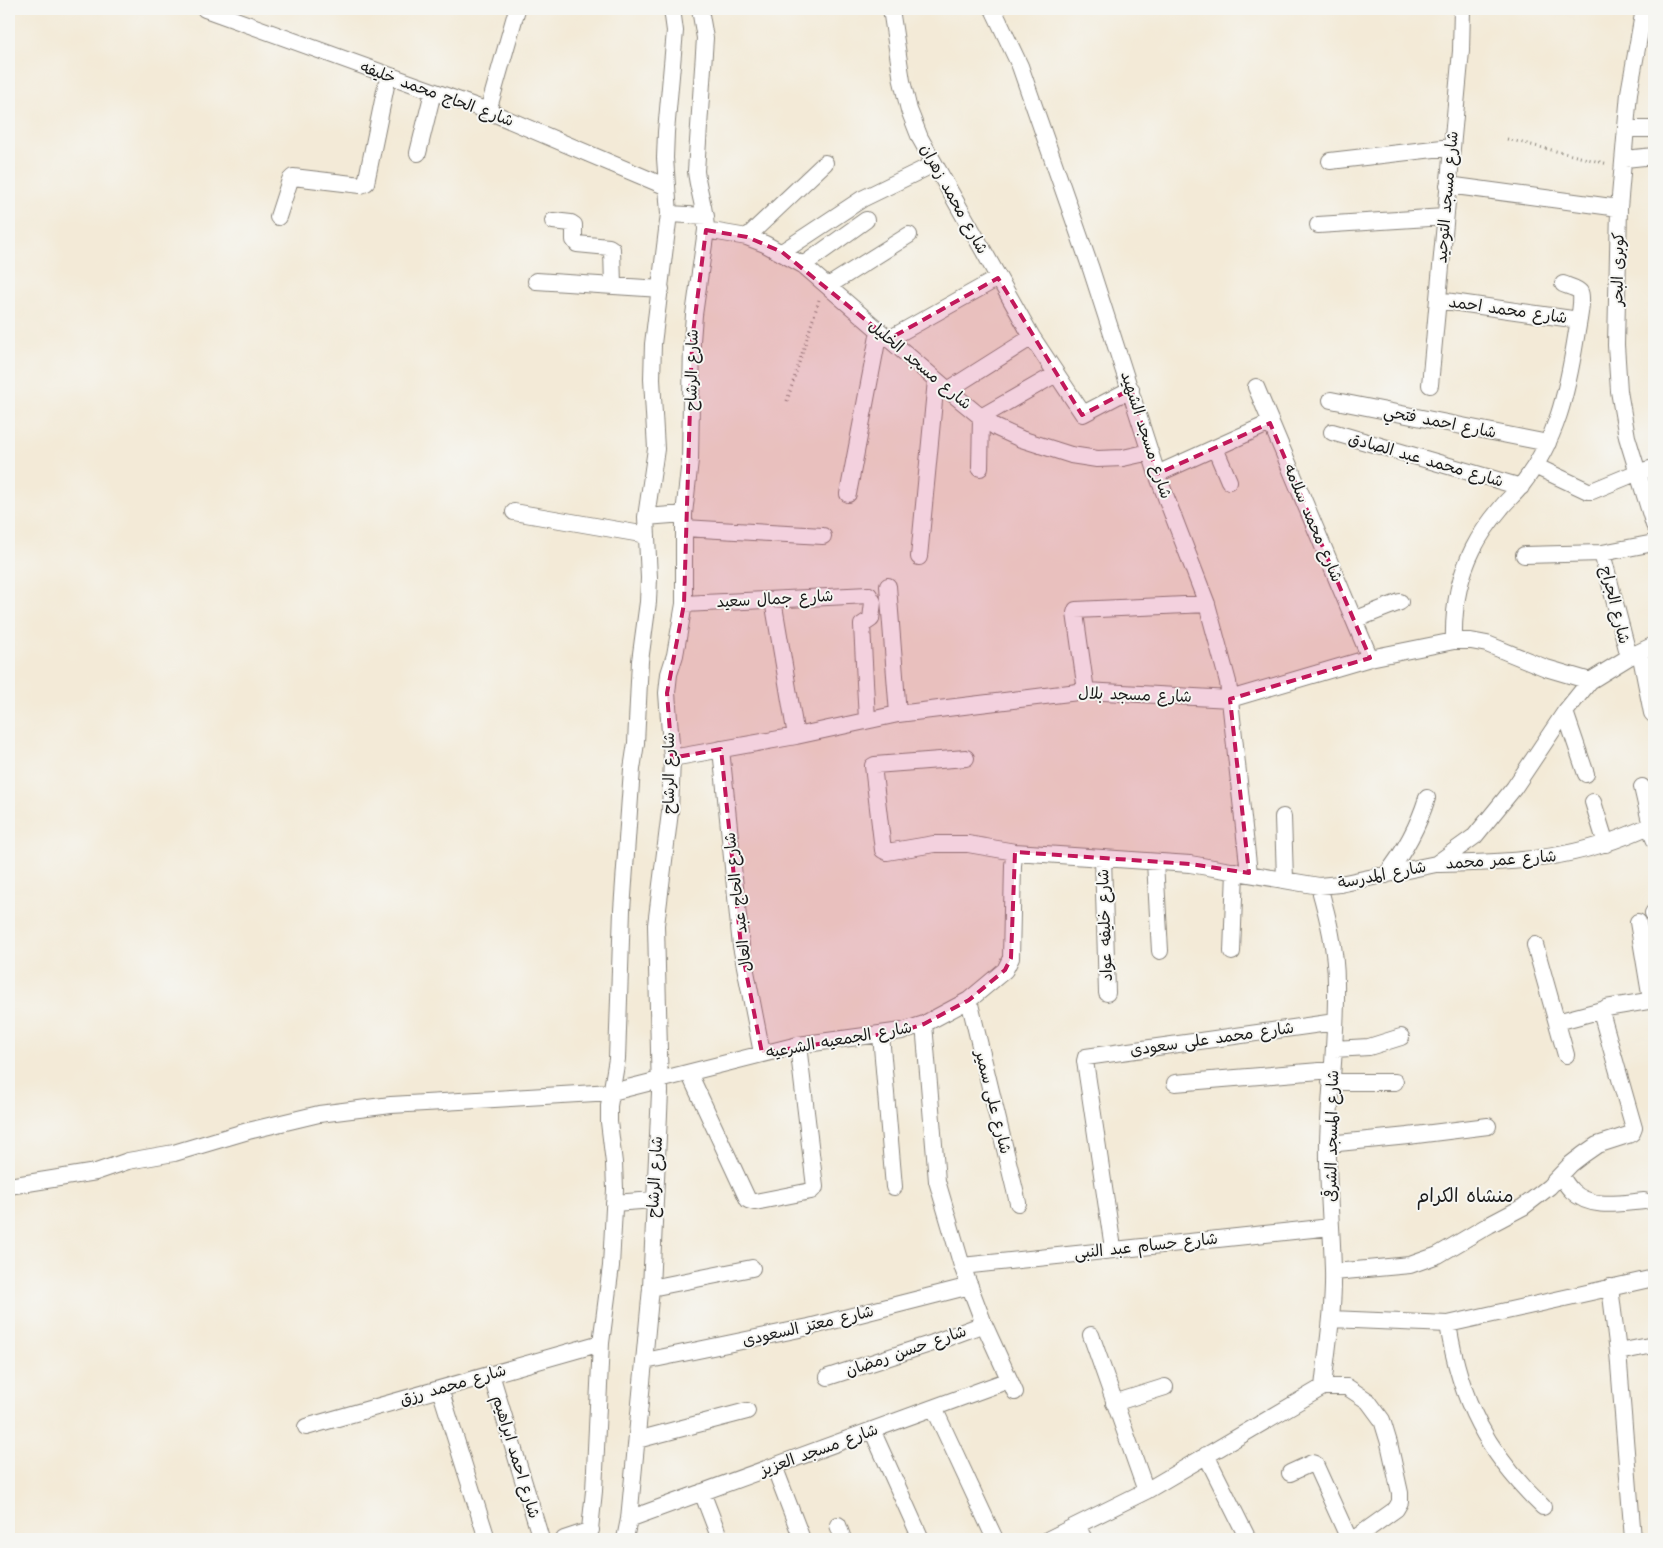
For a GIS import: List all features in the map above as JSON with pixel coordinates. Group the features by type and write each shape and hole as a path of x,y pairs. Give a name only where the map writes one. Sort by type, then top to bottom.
{"street":[{"name":"شارع الحاج محمد خليفه","path":"205,9 488,112 666,187"},
{"path":"488,112 517,9"},
{"name":"شارع الرشاح","path":"590,1534 601,1343 619,1202 609,1122 610,1106 618,1091 617,1058 622,910 632,769 638,717 640,661 648,602 647,535 656,449 652,370 656,318 674,215 666,187 666,132 676,31 672,9"},
{"name":"شارع الرشاح","path":"625,1539 629,1519 651,1288 648,1200 655,1082 656,925 667,845 672,758 667,693 669,674 675,655 684,604 681,519 690,460 693,324 703,221 696,171 705,38 700,9"},
{"name":"شارع محمد زهران","path":"892,9 902,81 920,138 1032,337 1083,414 1131,389"},
{"name":"شارع مسجد الشهيد","path":"993,9 1020,66 1131,389 1157,474 1207,604 1226,672 1230,698 1242,872 1232,952"},
{"name":"شارع مسجد التوحيد","path":"1430,384 1451,147 1462,51 1462,9"},
{"name":"كوبرى البحر","path":"1644,9 1646,43 1630,93 1619,208 1616,345 1619,392 1627,437 1654,525"},
{"path":"278,217 290,180 293,178 361,185 366,183 388,76"},
{"path":"418,153 433,92"},
{"path":"1626,129 1654,130"},
{"path":"1330,161 1451,147"},
{"path":"1624,163 1654,156"},
{"path":"748,237 826,163"},
{"path":"782,252 862,199 934,164"},
{"path":"1448,185 1619,208"},
{"name":"شارع مسجد الخليل","path":"674,215 703,221 748,237 782,252 802,265 942,385 997,428 1021,439 1071,455 1097,459 1123,458 1150,452"},
{"path":"1318,225 1445,218"},
{"path":"802,265 866,220"},
{"path":"553,221 573,224 575,226 574,240 576,244 612,249 613,286"},
{"path":"826,285 909,235"},
{"path":"848,494 884,335 998,278"},
{"path":"536,281 661,289"},
{"path":"1454,641 1454,609 1463,570 1486,527 1535,466 1548,443 1565,396 1579,320 1581,293 1563,284"},
{"name":"شارع محمد احمد","path":"1438,300 1579,320"},
{"path":"919,557 942,385 1032,337"},
{"path":"980,468 981,417 1056,374"},
{"name":"شارع محمد سلامه","path":"1256,387 1370,658"},
{"name":"شارع احمد فتحي","path":"1331,400 1548,443"},
{"path":"1157,474 1270,423"},
{"name":"شارع محمد عبد الصادق","path":"1332,432 1520,487"},
{"path":"1215,448 1229,481"},
{"path":"1535,466 1588,491 1654,468"},
{"path":"514,512 647,535"},
{"path":"650,516 823,536"},
{"path":"1524,555 1602,553 1654,543"},
{"name":"شارع الجراج","path":"1602,553 1641,651 1652,713 1654,715"},
{"path":"888,586 898,714"},
{"name":"شارع جمال سعيد","path":"684,604 866,594 871,597 873,602 871,619 862,625 867,720"},
{"path":"773,600 796,736"},
{"path":"1354,620 1400,602"},
{"path":"1086,691 1076,610 1207,604"},
{"name":"شارع مسجد بلال","path":"672,758 796,736 898,714 1086,691 1230,698 1370,658 1454,641 1471,641 1487,644 1546,668 1590,681"},
{"name":"شارع المدرسة","path":"966,758 873,766 882,848 887,852 934,844 959,844 1015,852 1190,864 1319,886 1340,884 1436,864 1475,836 1514,788 1565,712 1590,681 1641,651"},
{"path":"1565,712 1586,774"},
{"name":"شارع الحاج عبد العال","path":"721,750 741,946 762,1053"},
{"path":"1642,787 1652,832"},
{"path":"1386,875 1400,858 1411,839 1427,798"},
{"path":"1593,802 1606,844"},
{"path":"1283,817 1285,879"},
{"name":"شارع عمر محمد","path":"1436,864 1533,860 1570,854 1652,832"},
{"name":"شارع الجمعيه الشرعيه","path":"9,1186 96,1172 128,1160 180,1151 284,1122 355,1109 400,1104 618,1091 798,1045 902,1032 924,1024 969,1000 1005,970 1011,958 1013,865 1015,852"},
{"name":"شارع خليفه عواد","path":"1103,858 1106,993"},
{"path":"1155,862 1160,951"},
{"name":"شارع المسجد الشرقى","path":"1319,886 1332,932 1336,982 1328,1144 1334,1272 1323,1387"},
{"path":"1557,1022 1604,1008 1653,1000 1638,922"},
{"path":"1535,945 1566,1055"},
{"name":"شارع على سمير","path":"969,1000 1018,1203"},
{"path":"1334,1272 1410,1264 1438,1255 1489,1224 1523,1208 1543,1193 1584,1154 1597,1145 1628,1136 1634,1128 1601,1014 1602,1010"},
{"name":"شارع محمد على سعودى","path":"1114,1248 1085,1061 1086,1057 1335,1022"},
{"path":"924,1024 936,1175 962,1266 984,1324"},
{"path":"881,1035 894,1187"},
{"path":"1334,1049 1368,1047 1401,1037"},
{"path":"689,1073 748,1200 755,1202 811,1191 815,1187 798,1045"},
{"path":"1174,1083 1331,1076 1395,1082"},
{"path":"1328,1144 1488,1126"},
{"path":"1560,1176 1572,1192 1592,1202 1603,1204 1644,1201"},
{"path":"619,1202 648,1200"},
{"name":"شارع حسام عبد النبى","path":"962,1266 1114,1248 1331,1227"},
{"path":"651,1288 752,1268"},
{"path":"1331,1319 1448,1324 1654,1278"},
{"name":"شارع معتز السعودى","path":"645,1361 809,1327 970,1286"},
{"path":"1610,1287 1618,1352 1632,1539"},
{"name":"شارع حسن رمضان","path":"828,1377 898,1355 984,1324"},
{"name":"شارع مسجد العزيز","path":"629,1519 934,1408 1012,1386 984,1324"},
{"path":"1448,1324 1458,1376 1478,1424 1491,1447 1507,1468 1543,1506"},
{"path":"1091,1335 1146,1491"},
{"name":"شارع محمد رزق","path":"306,1427 601,1343"},
{"path":"1618,1352 1654,1345"},
{"name":"شارع احمد ابراهيم","path":"491,1374 541,1539"},
{"path":"1114,1403 1165,1387"},
{"path":"1050,1539 1080,1532 1206,1455 1323,1387 1348,1387 1368,1401 1382,1420 1400,1494 1400,1502 1396,1509 1354,1539"},
{"path":"440,1388 487,1539"},
{"path":"934,1408 995,1539"},
{"path":"637,1440 747,1411"},
{"path":"872,1430 921,1539"},
{"path":"1206,1455 1248,1539"},
{"path":"1290,1473 1312,1463 1315,1464 1349,1539"},
{"path":"774,1466 802,1539"},
{"path":"702,1492 720,1539"},
{"path":"564,1539 590,1534"}],"path":[{"path":"1506,139 1624,163"},
{"path":"786,401 826,285"}],"highlighted area":[{"path":"706,230 747,237 782,252 889,339 998,278 1082,415 1131,389 1157,474 1270,423 1370,658 1230,699 1249,873 1190,864 1015,852 1011,958 1005,970 969,1000 924,1024 902,1031 762,1053 741,946 721,749 672,758 667,693 684,604 692,341"}],"district":[{"name":"منشاه الكرام","path":"1465,1196"}]}
